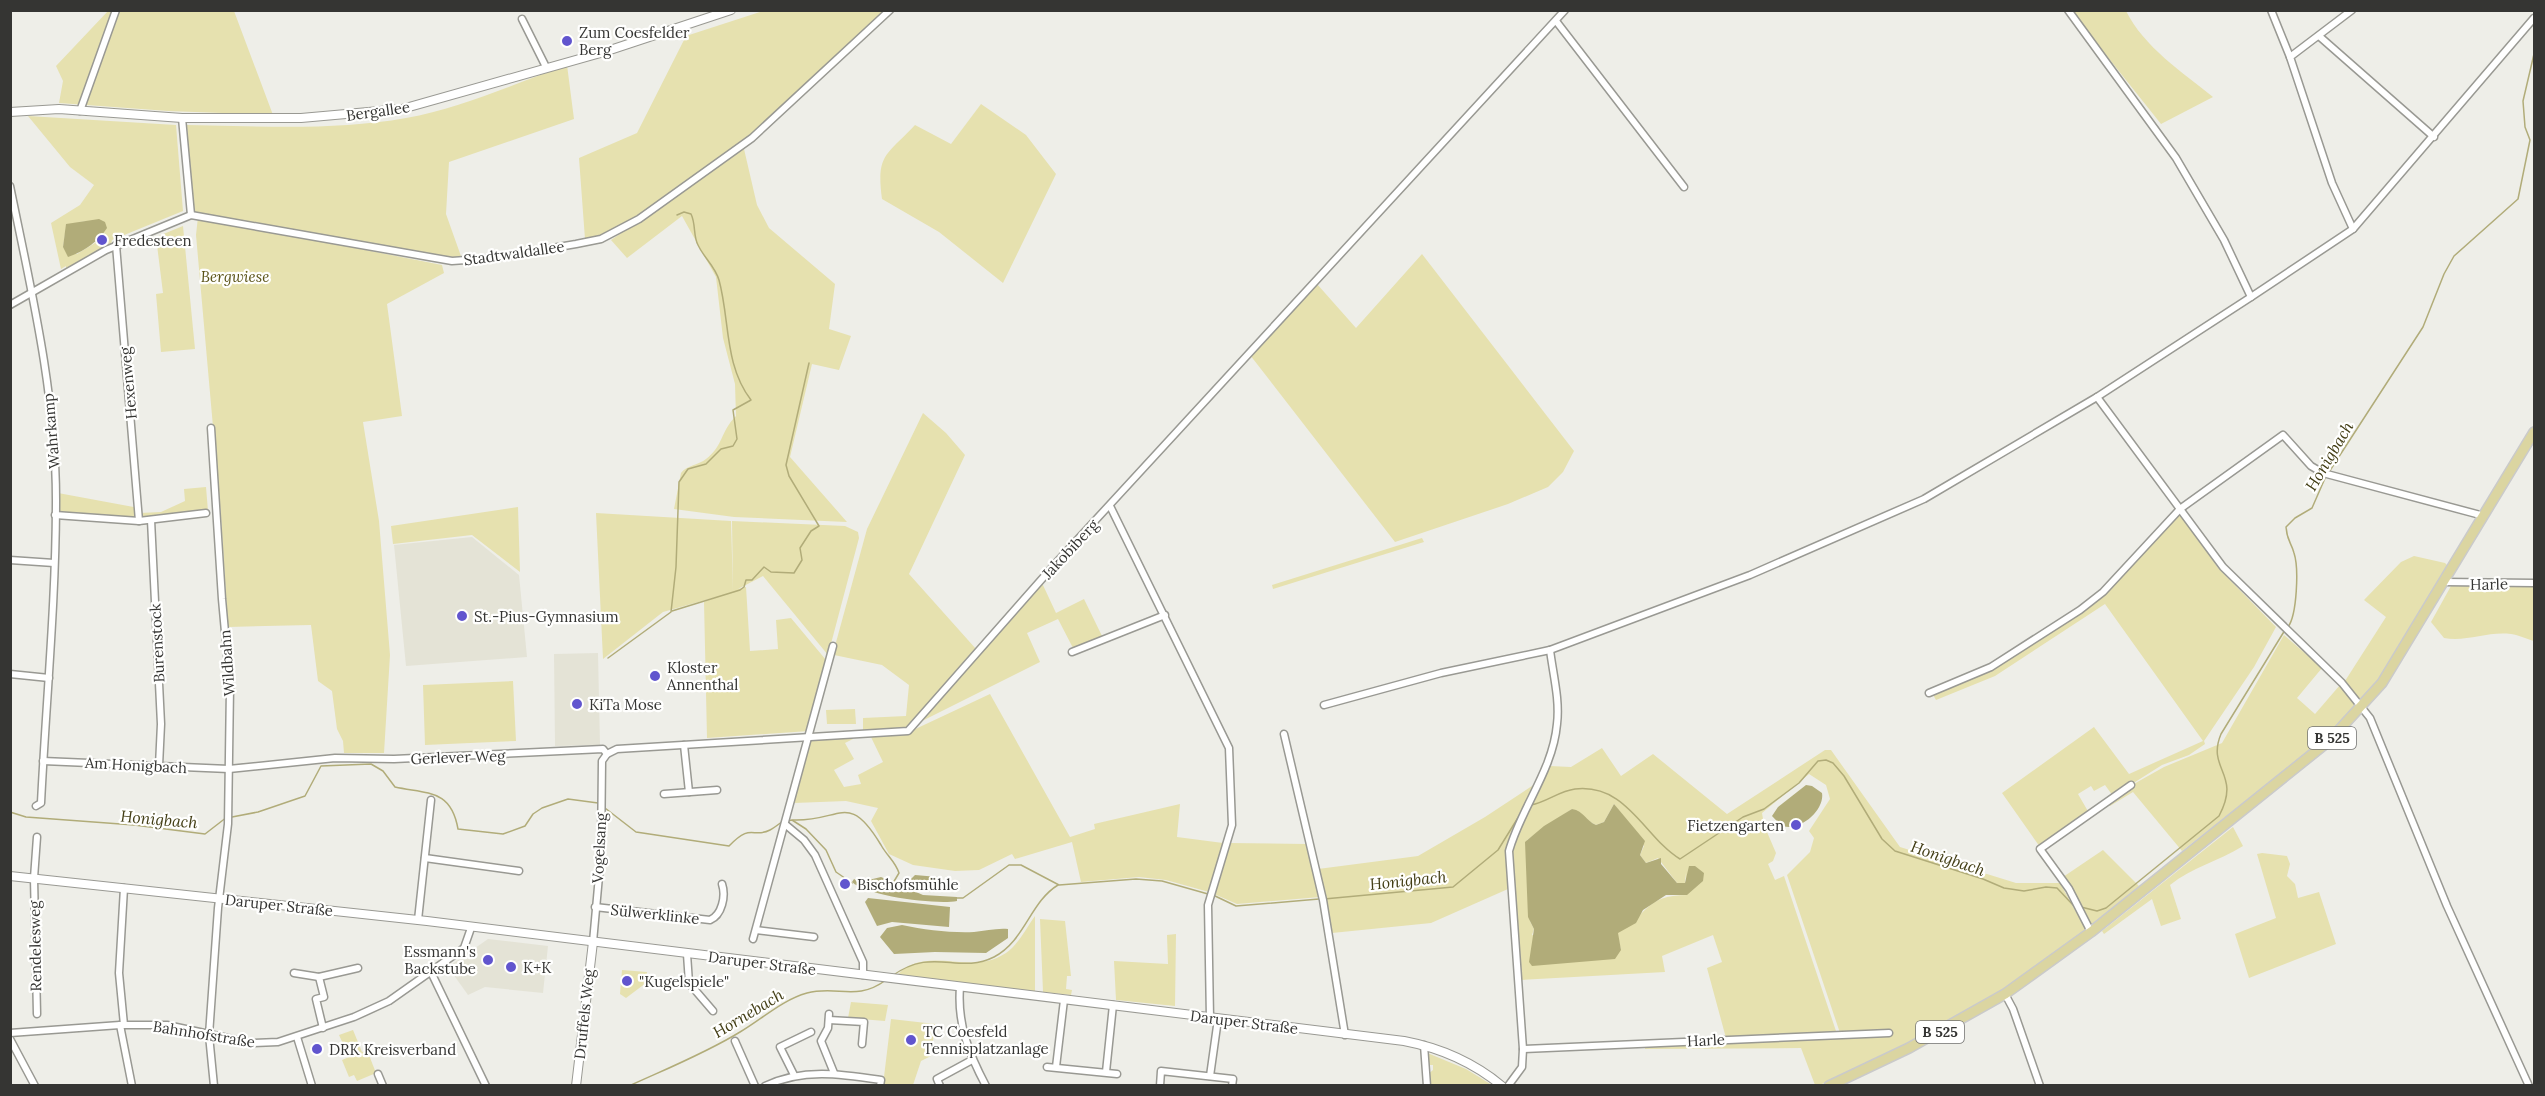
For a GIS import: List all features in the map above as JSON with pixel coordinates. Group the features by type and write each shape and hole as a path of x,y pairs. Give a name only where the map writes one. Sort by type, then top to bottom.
{"main road":[{"name":"B 525","path":"1829,1086 1909,1048 2005,994 2091,932 2330,740 2382,682 2535,432"}],"street":[{"path":"80,111 116,10"},
{"name":"Bergallee","path":"10,112 42,109 182,117 330,117 402,109 621,47 731,10"},
{"name":"Stadtwaldallee","path":"191,215 452,261 494,258 601,239 639,219 752,138 890,10"},
{"path":"1110,507 1565,10"},
{"path":"2068,10 2176,158 2224,240 2251,297"},
{"path":"2271,10 2290,57 2332,183 2353,229"},
{"path":"2290,57 2352,10"},
{"path":"1324,705 1442,673 1550,650 1750,575 1901,510 2097,397 2353,229 2535,18"},
{"path":"522,19 546,67"},
{"path":"1556,21 1684,186"},
{"path":"2319,36 2434,137"},
{"path":"10,305 116,245 191,215 182,117"},
{"name":"Wahrkamp","path":"10,186 32,292 52,426 55,514 50,678 41,803 36,806"},
{"name":"Hexenweg","path":"116,245 139,522"},
{"path":"2097,397 2223,567 2288,634 2342,683 2370,718 2447,906 2529,1086"},
{"name":"Wildbahn","path":"211,428 230,687 228,824 209,1035 214,1086"},
{"path":"1929,693 1991,668 2080,610 2103,592 2180,509 2283,435 2311,466 2323,473 2484,516"},
{"name":"Jakobiberg","path":"908,731 1048,572 1110,507 1229,747 1232,825 1208,905 1214,1019 1210,1076"},
{"path":"55,514 139,522 206,513"},
{"name":"Burenstock","path":"151,520 161,724 159,766"},
{"path":"10,560 54,563"},
{"name":"Harle","path":"2444,582 2535,583"},
{"path":"1072,652 1165,615"},
{"path":"753,939 833,646"},
{"path":"1508,1086 1522,1067 1523,1049 1509,851 1514,834 1531,801 1557,726 1557,704 1550,650"},
{"path":"10,674 50,678"},
{"name":"Gerlever Weg","path":"229,769 348,758 394,759 603,749 607,754 617,749 908,731"},
{"path":"1284,734 1323,898 1345,1035"},
{"path":"684,745 689,792"},
{"name":"Vogelsang","path":"592,942 602,806 602,761 607,754"},
{"name":"Am Honigbach","path":"43,761 229,769"},
{"path":"2091,932 2040,849 2132,785"},
{"path":"664,794 717,790"},
{"path":"418,921 430,800"},
{"path":"787,821 815,855 863,962 863,975"},
{"path":"34,878 37,837"},
{"path":"425,858 519,871"},
{"name":"Daruper Straße","path":"10,876 418,921 1424,1045 1471,1064 1502,1086"},
{"name":"Rendelesweg","path":"34,878 37,1014"},
{"name":"Sülwerklinke","path":"595,907 710,920 717,916 725,894 722,884"},
{"path":"124,888 119,973 122,1025 132,1086"},
{"name":"Bahnhofstraße","path":"10,1033 122,1025 167,1025 261,1044 297,1037 378,1007 464,948 471,928"},
{"path":"756,930 814,937"},
{"name":"Druffels Weg","path":"576,1086 592,942"},
{"path":"687,954 688,984 713,1011"},
{"path":"294,974 319,977 358,968"},
{"path":"431,972 486,1086"},
{"path":"319,977 324,997 316,999 323,1028"},
{"path":"960,987 961,1026 972,1060 986,1086"},
{"path":"2005,994 2013,1009 2040,1086"},
{"path":"1056,1067 1064,1000"},
{"path":"1106,1072 1113,1005"},
{"path":"834,1072 821,1041 829,1017 864,1023 862,1044"},
{"path":"794,1075 780,1047 811,1032"},
{"name":"Harle","path":"1523,1049 1889,1033"},
{"path":"297,1037 312,1086"},
{"path":"10,1039 35,1086"},
{"path":"735,1041 755,1086"},
{"path":"1424,1045 1427,1086"},
{"path":"10,1057 18,1053"},
{"path":"940,1086 937,1079 972,1060"},
{"path":"1047,1067 1117,1074"},
{"path":"1160,1086 1161,1071 1233,1079 1232,1086"},
{"path":"765,1086 794,1075 834,1072 881,1083"},
{"path":"378,1074 383,1086"}],"shaded area":[{"path":"99,219 105,222 107,228 99,238 90,246 68,257 63,247 66,224"},
{"name":"St.-Pius-Gymnasium","path":"472,537 519,575 527,657 406,666 394,545"},
{"path":"598,653 600,745 555,746 554,654"},
{"path":"1806,785 1822,793 1820,806 1804,823 1790,827 1783,826 1772,816 1778,807"},
{"path":"1614,804 1645,841 1640,855 1646,863 1661,858 1661,864 1677,883 1685,883 1689,866 1695,866 1704,873 1703,881 1687,895 1666,895 1643,910 1636,923 1618,933 1621,950 1615,959 1532,966 1529,962 1534,929 1528,917 1525,842 1544,826 1572,809 1596,825 1604,822"},
{"path":"915,875 938,877 937,892 917,891 910,886 910,880"},
{"path":"881,877 923,895 957,897 957,901 934,902 902,898 872,891 852,882 854,879 860,882"},
{"path":"868,898 950,907 949,927 892,922 877,926 865,902"},
{"path":"902,925 956,932 1008,929 1008,938 986,953 894,954 880,937 887,928"},
{"path":"488,939 548,946 543,993 485,987 468,995 448,967"}],"green space":[{"path":"108,11 234,11 273,115 168,111 59,103 63,81 56,66"},
{"path":"763,11 885,11 741,144 639,217 606,234 585,239 579,158 637,133 686,36"},
{"path":"2071,11 2126,11 2153,47 2213,97 2161,124"},
{"path":"567,65 574,119 449,162 446,214 462,259 431,258 192,212 187,125 324,126 406,118 467,102"},
{"path":"981,104 1026,135 1056,174 1003,283 939,232 882,199 881,173 885,157 915,125 951,144"},
{"path":"28,116 176,125 183,211 112,240 111,245 66,270 66,266 61,269 51,223 80,205 94,185 70,167","holes":["94,221 95,243 77,254 63,247 65,234 79,222"]},
{"path":"744,149 757,205 769,228 835,284 829,329 851,336 839,370 812,364 790,457 847,522 734,517 674,509 681,473 712,454 736,416 735,384 723,338 716,277 682,216 627,258 611,240"},
{"name":"Bergwiese","path":"198,217 442,265 444,273 387,304 402,416 363,422 379,521 390,655 384,753 344,753 343,741 337,729 332,691 318,681 311,625 228,627 221,517 196,235"},
{"path":"183,226 195,349 161,352 156,294 163,293 156,237"},
{"path":"1422,254 1574,451 1563,472 1548,487 1508,504 1395,542 1250,355 1317,284 1356,328"},
{"path":"923,413 946,433 965,455 909,574 976,649 907,729 863,730 863,718 906,716 909,685 882,665 834,655 835,646 867,529"},
{"path":"206,487 208,511 153,519 57,512 58,493 139,508 140,513 161,512 185,501 184,489"},
{"path":"518,507 520,572 472,535 393,544 391,526"},
{"path":"2179,511 2218,568 2276,627 2254,667 2204,741 2205,744 2189,755 2162,765 2113,796 2105,785 2094,791 2091,786 2078,794 2089,813 2040,847 2002,793 2094,727 2129,774 2203,741 2105,604 1995,676 1936,700 1932,693 1991,670 2047,635 2105,592"},
{"path":"596,513 731,521 733,592 732,521 845,526 858,532 859,538 828,655 763,576 738,589 746,587 750,651 778,649 776,620 791,618 826,660 809,731 707,738 704,602 716,597 663,612 603,659"},
{"path":"1422,538 1424,542 1273,589 1272,585"},
{"path":"2414,556 2445,563 2449,567 2379,680 2362,702 2345,681 2386,617 2364,600 2401,562"},
{"path":"1042,583 1056,613 1084,599 1102,636 1073,648 1058,619 1027,633 1040,662 920,722"},
{"path":"2451,586 2534,586 2534,641 2502,633 2461,639 2444,638 2431,622"},
{"path":"2284,635 2322,668 2297,698 2315,714 2340,685 2359,707 2328,737 2182,851 2133,792 2110,806 2108,803 2132,785 2164,767 2222,743"},
{"path":"513,681 516,741 425,745 423,685"},
{"path":"990,694 1070,837 1095,829 1094,824 1180,804 1177,837 1223,843 1209,892 1166,880 1139,877 1081,882 1072,842 1015,859 1012,854 979,870 955,871 913,865 889,854 871,821 878,808 846,801 794,803 811,738 852,736 853,739 845,743 854,759 834,770 844,787 861,784 858,775 883,762 870,735 909,732"},
{"path":"855,709 856,724 827,724 826,710"},
{"path":"1602,748 1621,776 1653,754 1727,814 1825,750 1831,750 1900,847 2016,883 2060,883 2086,930 2001,993 1955,1020 1820,1085 1815,1085 1801,1048 1645,1049 1645,1046 1892,1035 1892,1031 1840,1033 1787,875 1810,852 1814,838 1809,831 1830,799 1826,785 1809,774 1762,813 1764,825 1776,853 1773,861 1768,864 1775,880 1784,876 1837,1034 1726,1038 1707,968 1722,962 1713,935 1662,956 1665,972 1520,980 1510,852 1518,830 1550,766 1571,767","holes":["1614,804 1644,846 1640,855 1646,863 1658,858 1677,883 1685,883 1685,873 1687,895 1662,898 1654,902 1617,933 1621,950 1532,935 1534,929 1530,921 1527,840 1572,809 1596,825 1604,822"]},
{"path":"1535,784 1510,835 1507,850 1508,889 1431,923 1332,933 1318,869 1418,856 1485,817"},
{"path":"2233,827 2243,846 2187,873 2170,885 2181,919 2161,926 2152,899 2104,934 2102,931"},
{"path":"1229,843 1306,844 1320,897 1237,904 1214,894"},
{"path":"2103,850 2139,886 2090,928 2063,877"},
{"path":"2257,854 2287,856 2290,864 2287,876 2295,884 2298,898 2319,892 2336,944 2249,978 2235,934 2276,918"},
{"path":"1035,916 1035,992 896,976 909,966 923,962 970,963 994,959 1006,953 1014,945"},
{"path":"1040,919 1065,921 1071,976 1067,976 1066,989 1072,990 1071,995 1043,992"},
{"path":"1176,934 1175,1006 1116,1000 1114,961 1168,964 1167,935"},
{"path":"622,970 647,972 646,983 626,998 620,994"},
{"path":"851,1002 888,1005 885,1021 848,1018"},
{"name":"TC Coesfeld Tennisplatzanlage","path":"891,1019 935,1024 931,1056 921,1061 913,1085 883,1085"},
{"path":"353,1030 362,1052 367,1050 376,1073 357,1081 354,1075 349,1077 342,1060 349,1057 339,1035"},
{"path":"1425,1052 1466,1069 1492,1085 1428,1085 1427,1075 1433,1070 1433,1065 1426,1065"}],"waterway":[{"name":"Honigbach","path":"2329,472 2423,327 2444,274 2454,256 2518,199 2530,140 2525,127 2523,101 2534,54"},
{"path":"608,658 671,612 676,567 679,482 688,469 706,464 721,449 733,446 737,439 733,410 751,400 736,372 719,280 696,241 691,214 684,212 677,215"},
{"path":"672,611 740,590 744,587 746,580 752,580 764,567 771,572 794,573 802,560 800,548 811,531 819,526 789,476 786,465 809,363"},
{"name":"Honigbach","path":"2288,627 2295,602 2297,580 2296,560 2286,527 2295,518 2312,508 2326,476"},
{"name":"Honigbach","path":"2081,907 2097,911 2106,908 2219,816 2227,790 2218,756 2221,734 2285,630"},
{"name":"Honigbach","path":"1531,805 1575,789 1593,789 1608,794 1622,803 1667,849 1680,859 1743,817 1764,809 1799,783 1818,761 1826,760 1833,763 1844,776 1882,839 1895,851 2004,888 2024,891 2046,887 2057,888 2073,905"},
{"name":"Honigbach","path":"232,817 258,812 305,796 321,766 371,764 383,771 395,787 428,793 444,800 455,816 458,829 503,834 525,826 533,814 542,808 568,799 598,803"},
{"name":"Honigbach","path":"605,808 636,832 729,846 747,833 764,832 783,821"},
{"name":"Honigbach","path":"1324,899 1453,887 1498,850 1524,808"},
{"name":"Honigbach","path":"10,812 26,817 134,825 205,834 227,817"},
{"name":"Honigbach","path":"793,820 843,813 851,813 860,818 870,828 897,869 899,873 893,883"},
{"name":"Honigbach","path":"787,821 792,820 806,829 826,850 836,872 852,883"},
{"name":"Honigbach","path":"957,898 963,898 1009,865 1021,865 1059,885 1136,879 1162,881 1208,894"},
{"name":"Hornebach","path":"892,976 907,967 920,963 969,963 981,962 994,957 1005,950 1048,892 1058,885"},
{"name":"Honigbach","path":"1213,895 1236,906 1319,899"},
{"name":"Hornebach","path":"629,1086 714,1047 798,996 818,991 856,992 875,987 886,980"}],"place":[{"name":"Zum Coesfelder Berg","path":"567,41"},
{"name":"Fredesteen","path":"102,240"},
{"name":"St.-Pius-Gymnasium","path":"462,616"},
{"name":"Kloster Annenthal","path":"655,676"},
{"name":"KiTa Mose","path":"577,704"},
{"name":"Fietzengarten","path":"1796,825"},
{"name":"Bischofsmühle","path":"845,884"},
{"name":"Essmann's Backstube","path":"488,960"},
{"name":"K+K","path":"511,967"},
{"name":"\"Kugelspiele\"","path":"627,981"},
{"name":"TC Coesfeld Tennisplatzanlage","path":"911,1040"},
{"name":"DRK Kreisverband","path":"317,1049"}]}
